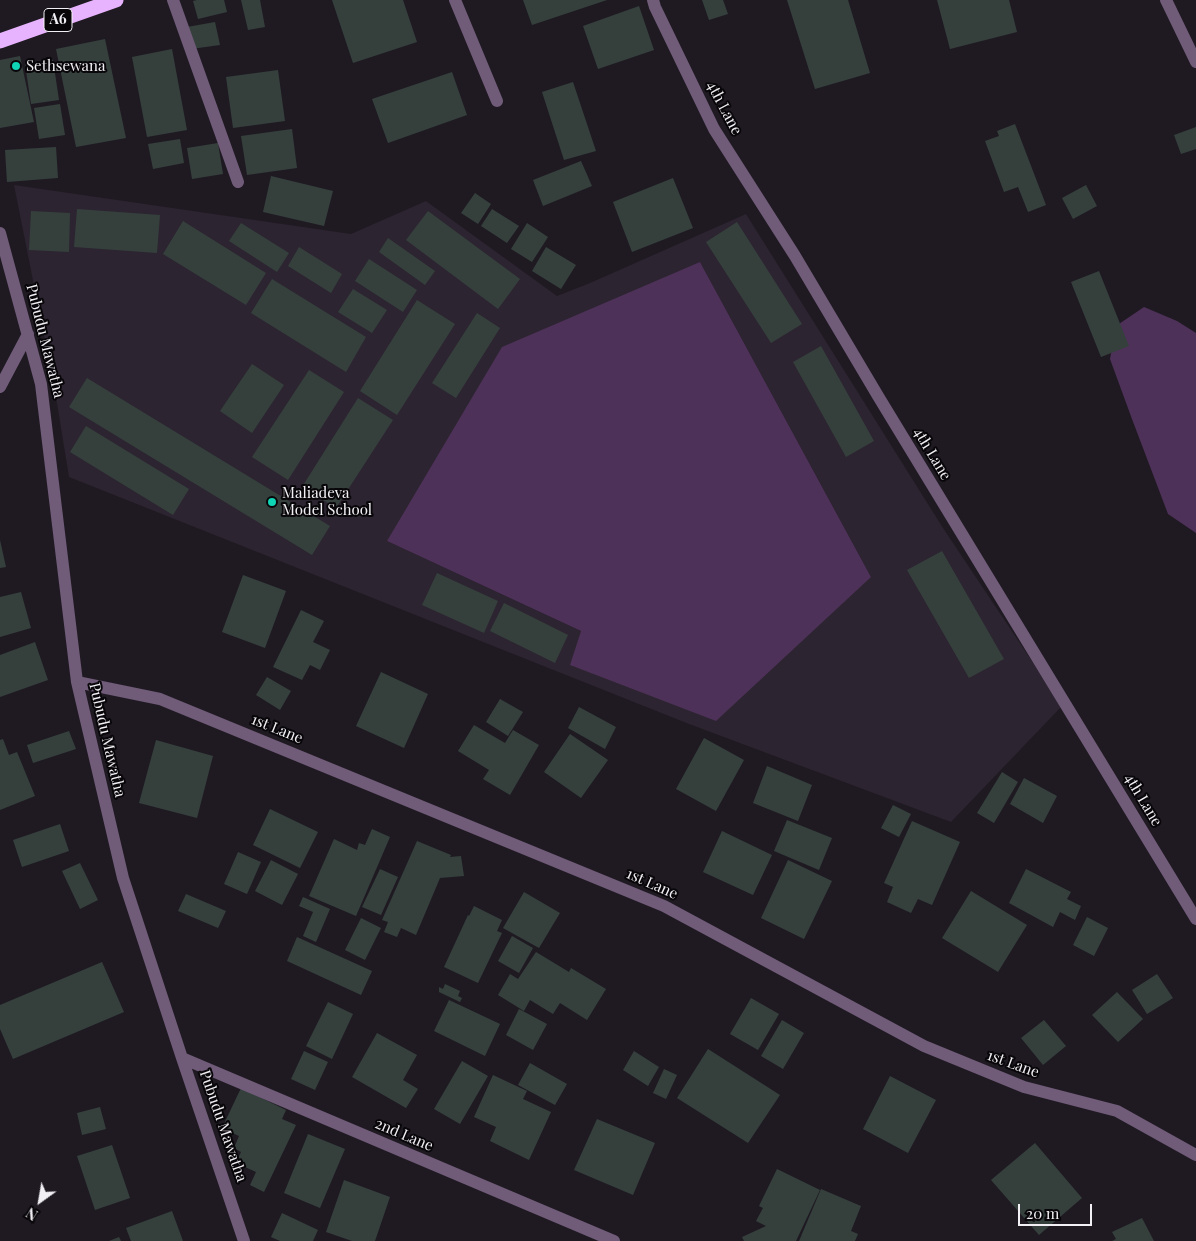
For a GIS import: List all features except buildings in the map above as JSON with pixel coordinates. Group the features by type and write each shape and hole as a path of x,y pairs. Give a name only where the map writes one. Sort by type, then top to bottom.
{"highway":[{"name":"A6","path":"0,41 116,0"}],"street":[{"path":"173,0 238,182"},
{"path":"455,0 497,100"},
{"name":"4th Lane","path":"653,0 714,129 795,256 1196,919"},
{"path":"1166,0 1196,62"},
{"name":"Pubudu Mawatha","path":"0,233 41,384 77,682 124,878 244,1241"},
{"path":"0,387 28,334"},
{"name":"1st Lane","path":"77,682 160,699 664,906 924,1046 1024,1087 1116,1112 1196,1155"},
{"name":"2nd Lane","path":"182,1058 614,1241"}],"shaded area":[{"name":"Maliadeva Model School","path":"14,185 351,234 426,201 557,296 746,214 943,528 1062,706 951,822 689,724 69,477 55,391","holes":["700,262 871,577 571,665 581,631 387,541"]},
{"path":"700,262 871,577 716,721 570,665 581,631 387,541 502,347"},
{"path":"1144,307 1177,321 1196,333 1196,533 1168,514 1110,359 1116,326"}],"place":[{"name":"Sethsewana","path":"16,66"},
{"name":"Maliadeva Model School","path":"272,502"}]}
